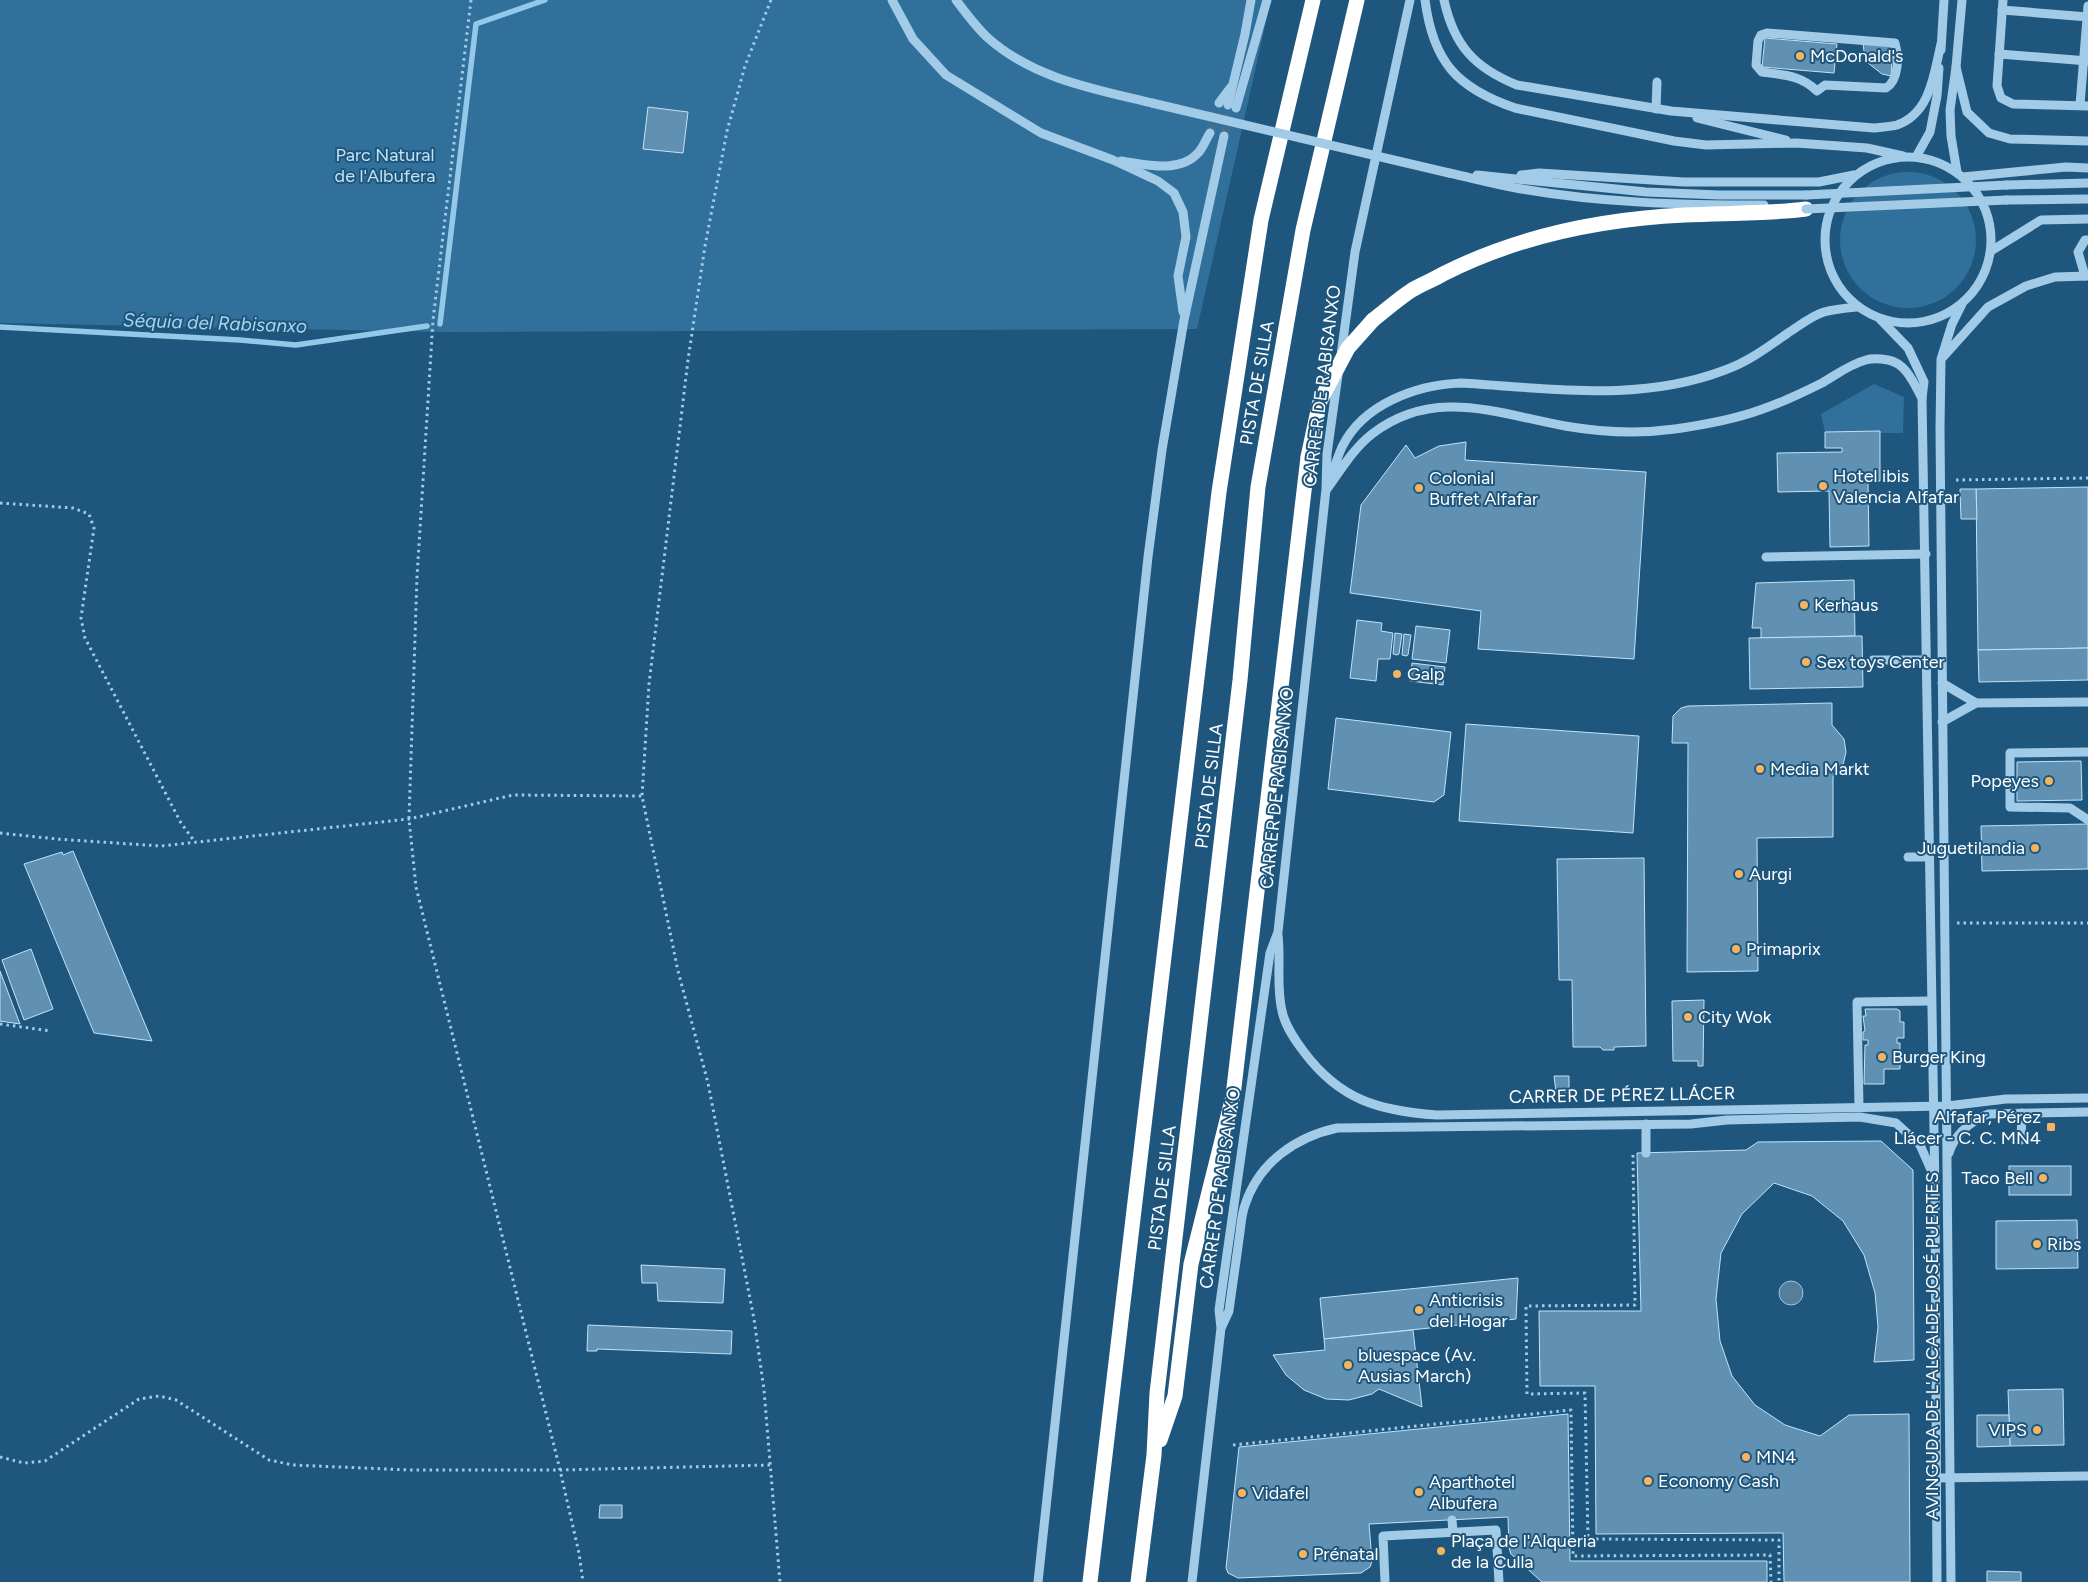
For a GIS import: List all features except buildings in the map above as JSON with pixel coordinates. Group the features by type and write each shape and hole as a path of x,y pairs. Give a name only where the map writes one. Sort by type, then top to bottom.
{"highway":[{"name":"PISTA DE SILLA","path":"1090,1582 1218,492 1261,220 1313,0"},
{"name":"PISTA DE SILLA","path":"1138,1582 1154,1455 1157,1393 1240,680 1258,487 1302,230 1357,0"},
{"path":"1154,1455 1175,1396 1190,1264 1233,1096 1308,457 1320,402 1348,348 1373,320 1412,290 1454,268 1500,248 1602,222 1666,216 1777,213 1806,202"}],"street":[{"path":"892,0 913,39 946,75 1041,133 1113,160 1163,185 1174,193 1183,212 1186,237 1178,276 1184,320"},
{"path":"956,0 988,38 1015,58 1046,74 1085,87 1516,188 1598,198 1661,203 1777,206 2007,185 2088,183"},
{"path":"1251,0 1246,34 1228,105 1267,0"},
{"name":"CARRER DE RABISANXO","path":"1192,1582 1221,1328 1219,1310 1270,953 1278,932 1326,489 1327,454 1355,252 1410,0"},
{"path":"1425,0 1427,19 1434,43 1449,68 1470,88 1491,100 1515,108 1674,141 1706,145 1796,143 1867,148 1938,162 1960,175 1981,198 1990,223 1991,251 1986,271 1976,289 1962,304 1943,316 1922,322 1901,324 1880,319 1858,307 1840,290 1828,267 1824,242 1827,217 1838,194 1854,176 1877,162 1903,156"},
{"path":"1444,0 1448,17 1459,40 1476,62 1494,75 1517,85 1671,111 1874,128 1896,125 1907,120 1921,108 1928,94 1942,44"},
{"path":"1916,157 1930,132 1937,96 1944,0"},
{"path":"1960,175 1951,136 1950,110 1962,0"},
{"path":"2003,0 1997,86 2001,98 2013,104 2084,106 2088,6"},
{"path":"2002,10 2088,17"},
{"path":"1767,33 1895,43 1897,50 1896,79 1886,88 1825,85 1816,91 1808,82 1792,76 1762,72 1756,65 1760,35 1767,33"},
{"path":"1999,54 2086,60"},
{"path":"1956,68 1967,112 1989,133 2010,139 2088,141"},
{"path":"1656,109 1657,82"},
{"path":"1671,111 1796,143"},
{"path":"1113,160 1168,167 1186,161 1197,154 1210,132"},
{"path":"1038,1582 1148,557 1162,450 1184,320 1224,136"},
{"path":"1960,175 2088,167"},
{"path":"1449,173 1646,192 1806,202 2088,199"},
{"path":"1506,177 1539,173 1684,182 1819,182 1854,176"},
{"path":"1991,251 2041,220 2088,218"},
{"path":"1941,359 1988,307 2026,286 2055,277 2087,276 2078,252 2085,240 2088,240"},
{"name":"AVINGUDA DE L'ALCALDE JOSÉ PUERTES","path":"1951,1582 1942,722 1941,359 1952,324 1962,304"},
{"path":"1326,489 1342,447 1361,422 1387,402 1412,391 1443,384 1461,383 1593,391 1641,390 1669,386 1727,370 1759,353 1801,324 1823,312 1858,307"},
{"name":"AVINGUDA DE L'ALCALDE JOSÉ PUERTES","path":"1880,319 1908,348 1924,382 1922,398 1926,554 1934,1178 1936,1582"},
{"path":"1326,489 1355,450 1371,435 1384,426 1423,410 1459,406 1590,429 1627,431 1670,430 1702,425 1760,410 1795,396 1867,359 1890,360 1898,364 1906,370 1922,398"},
{"path":"1766,557 1926,554"},
{"path":"1873,660 1927,660"},
{"path":"1942,683 1976,703"},
{"path":"1942,722 1976,703 2088,702"},
{"path":"2088,752 2010,752 2010,807 2070,808 2088,820"},
{"path":"1908,857 1929,857"},
{"name":"CARRER DE PÉREZ LLÁCER","path":"1278,932 1280,950 1278,987 1282,1013 1293,1037 1315,1066 1340,1089 1374,1104 1403,1113 1437,1115 1947,1106 2006,1099 2088,1098"},
{"path":"1859,1107 1857,1002 1931,1001"},
{"path":"1947,1158 1954,1140 1960,1132 1977,1119 1988,1114 2088,1112"},
{"path":"2021,1140 2022,1113"},
{"name":"CARRER DE PÉREZ LLÁCER","path":"1221,1328 1229,1311 1244,1205 1256,1181 1272,1161 1292,1144 1318,1132 1337,1128 1691,1124 1727,1120 1860,1117 1896,1123 1920,1145 1934,1178"},
{"path":"1646,1124 1646,1153"},
{"path":"1936,1478 2088,1476"},
{"path":"1452,1520 1453,1532"},
{"path":"1385,1582 1383,1536 1496,1530 1499,1581"}],"path":[{"path":"470,0 433,320 417,577 409,819 416,887 560,1470 579,1553 583,1582"},
{"path":"771,0 745,66 727,131 705,246 688,360 649,684 642,796 678,971 708,1083 754,1319 764,1390 780,1582"},
{"path":"1956,480 2088,478"},
{"path":"0,503 73,508 89,514 94,528 82,618 85,638 181,823 196,842"},
{"path":"0,834 161,846 409,819 513,795 642,796"},
{"path":"1956,923 2088,923"},
{"path":"0,1024 51,1031"},
{"path":"1632,1152 1635,1305 1526,1306 1527,1394 1585,1393 1588,1539 1778,1540 1779,1582"},
{"path":"0,1457 24,1463 45,1461 139,1399 159,1396 176,1400 269,1460 293,1465 410,1470 560,1470 770,1465"},
{"path":"1233,1445 1571,1410 1573,1556 1770,1555 1770,1582"}],"green space":[{"name":"Parc Natural de l'Albufera","path":"0,0 1271,0 1197,329 445,332 0,323"},
{"path":"1908,172 1934,177 1956,192 1971,214 1976,240 1971,266 1956,288 1934,303 1908,308 1882,303 1860,288 1845,266 1840,240 1845,214 1860,192 1882,177"},
{"path":"1874,384 1904,397 1903,433 1880,433 1879,431 1825,432 1821,414"}],"shaded area":[{"path":"1791,1281 1799,1285 1803,1293 1799,1301 1791,1305 1783,1301 1779,1293 1783,1285"}],"waterway":[{"name":"Séquia del Rabisanxo","path":"440,324 476,24 545,0"},
{"name":"Séquia del Rabisanxo","path":"0,327 240,340 296,345 427,326"}],"tunnel":[{"path":"1210,133 1219,103"},
{"path":"1224,136 1228,105"}],"place":[{"name":"McDonald's","path":"1800,56"},
{"name":"Hotel ibis Valencia Alfafar","path":"1823,486"},
{"name":"Colonial Buffet Alfafar","path":"1419,488"},
{"name":"Kerhaus","path":"1804,605"},
{"name":"Sex toys Center","path":"1806,662"},
{"name":"Galp","path":"1397,674"},
{"name":"Media Markt","path":"1760,769"},
{"name":"Popeyes","path":"2049,781"},
{"name":"Juguetilandia","path":"2035,848"},
{"name":"Aurgi","path":"1739,874"},
{"name":"Primaprix","path":"1736,949"},
{"name":"City Wok","path":"1688,1017"},
{"name":"Burger King","path":"1882,1057"},
{"name":"Alfafar, Pérez Llácer - C. C. MN4","path":"2051,1127"},
{"name":"Taco Bell","path":"2043,1178"},
{"name":"Ribs","path":"2037,1244"},
{"name":"Anticrisis del Hogar","path":"1419,1310"},
{"name":"bluespace (Av. Ausias March)","path":"1348,1365"},
{"name":"VIPS","path":"2037,1430"},
{"name":"MN4","path":"1746,1457"},
{"name":"Economy Cash","path":"1648,1481"},
{"name":"Aparthotel Albufera","path":"1419,1492"},
{"name":"Vidafel","path":"1242,1493"},
{"name":"Plaça de l'Alqueria de la Culla","path":"1441,1551"},
{"name":"Prénatal","path":"1303,1554"}]}
